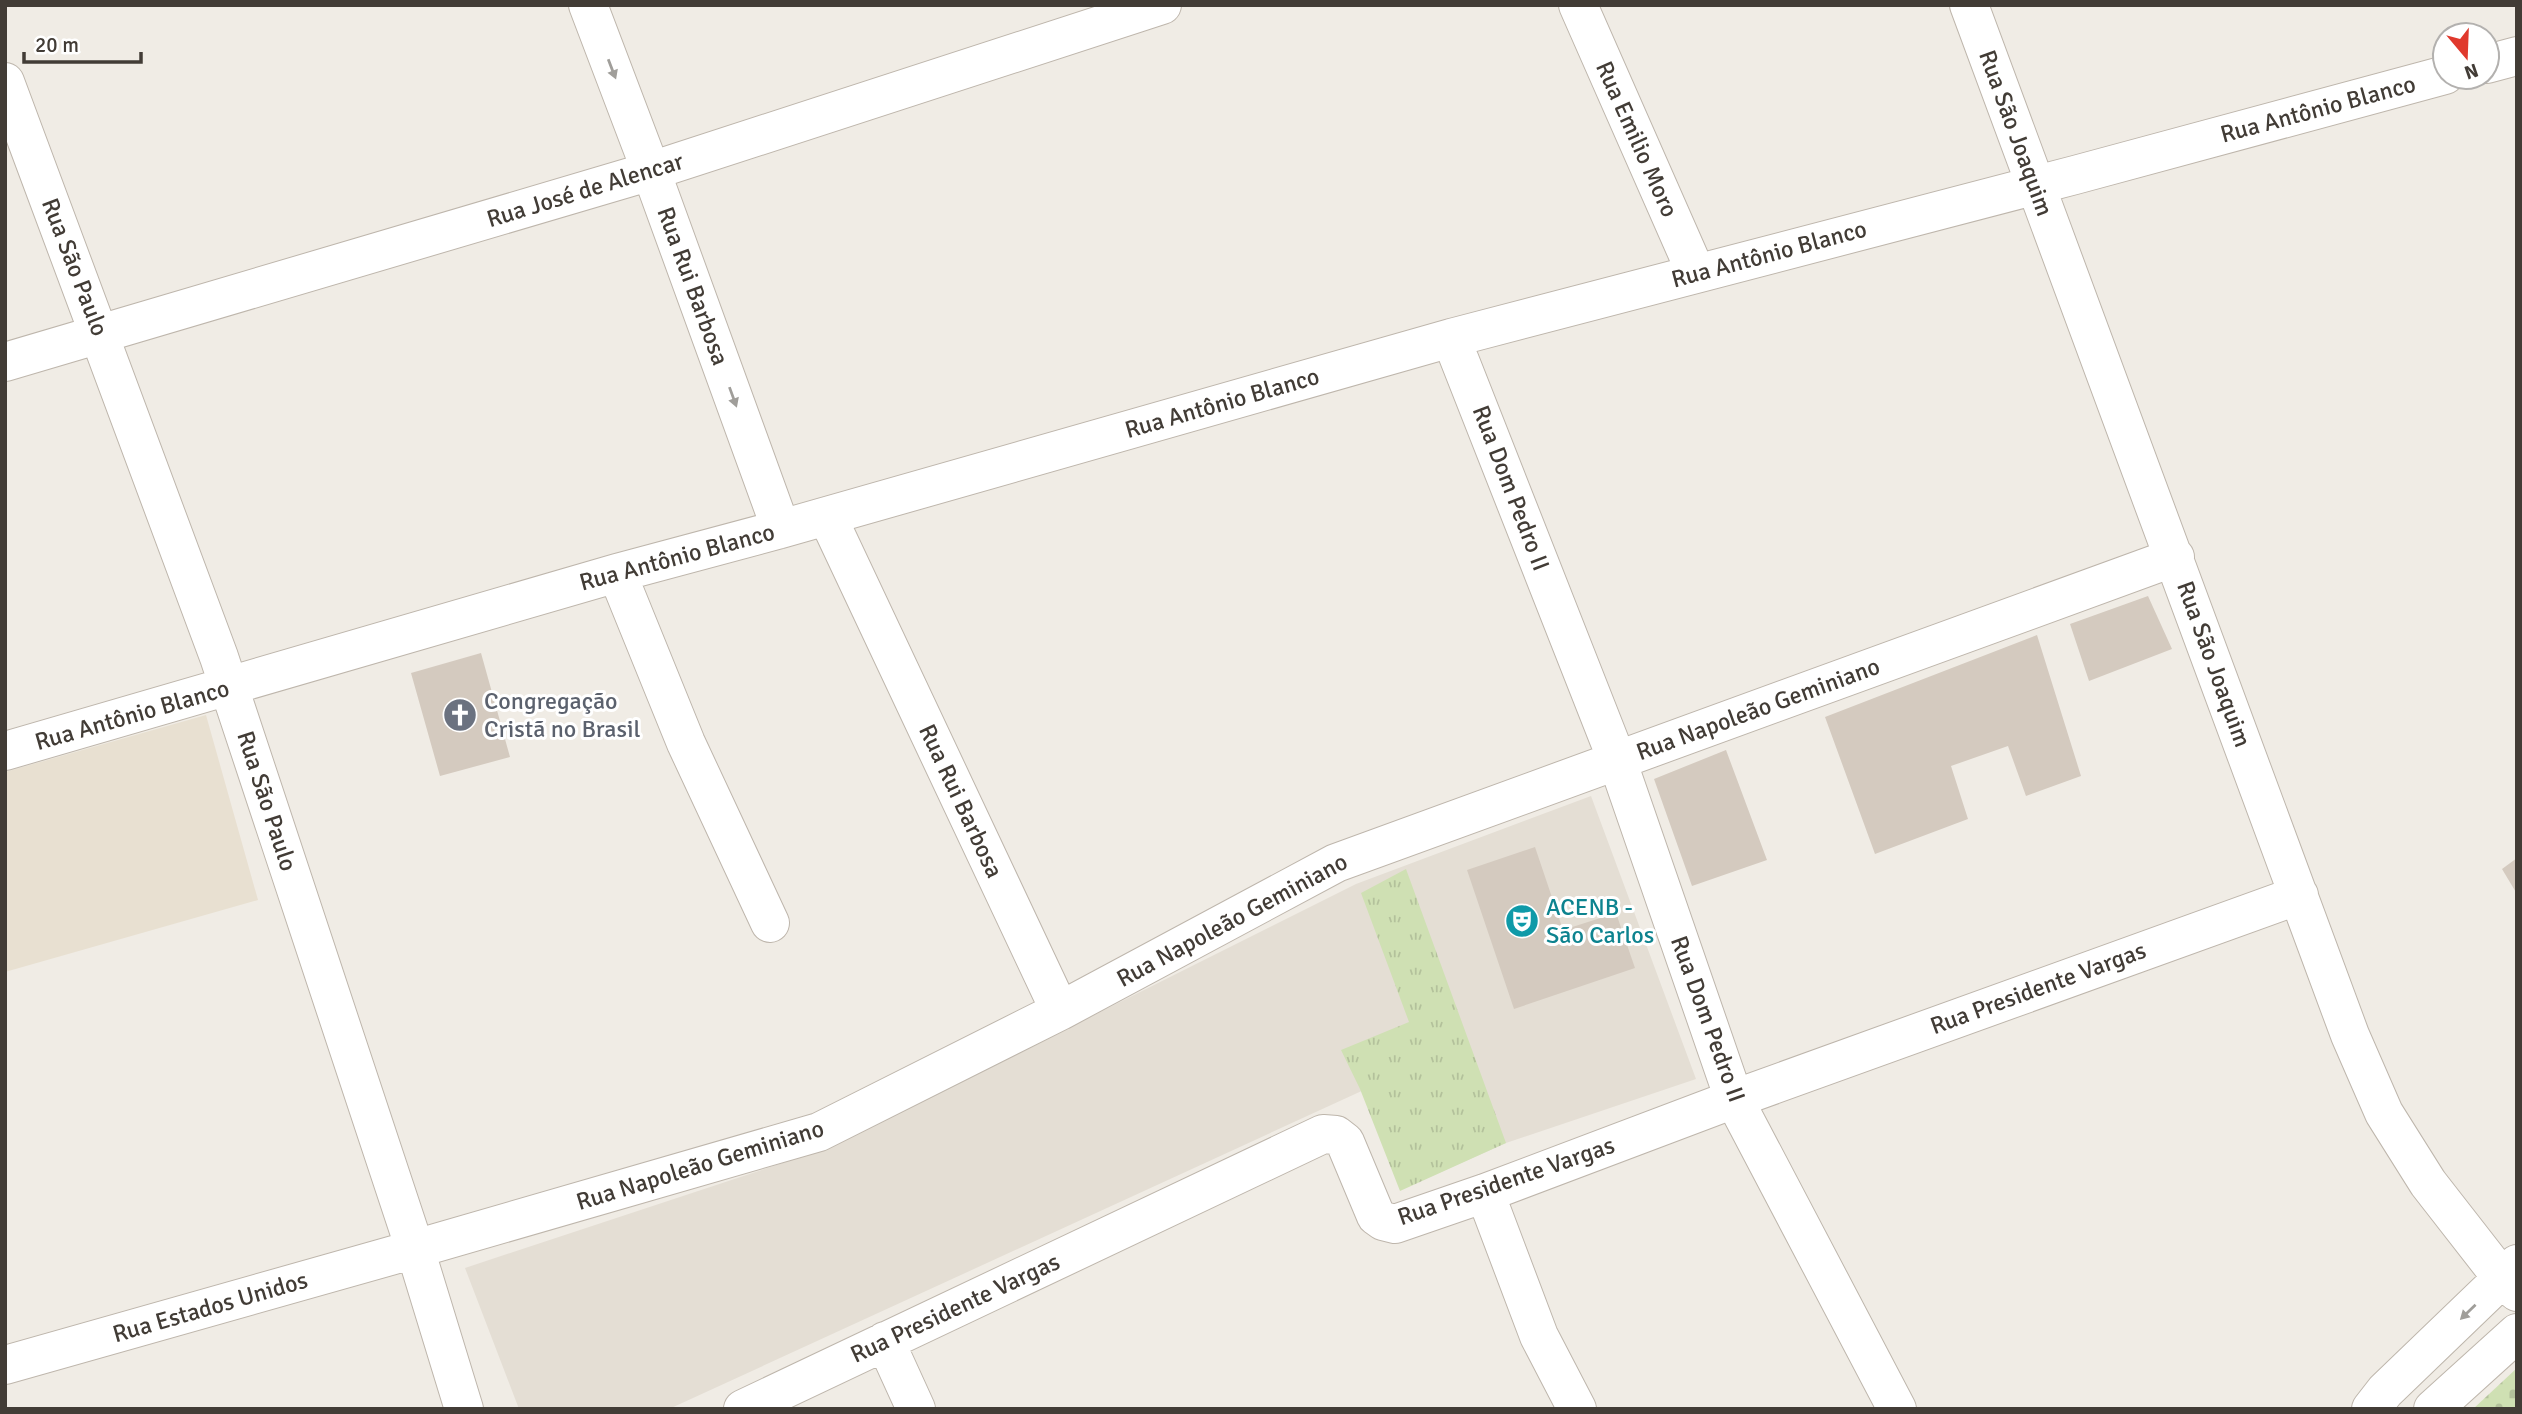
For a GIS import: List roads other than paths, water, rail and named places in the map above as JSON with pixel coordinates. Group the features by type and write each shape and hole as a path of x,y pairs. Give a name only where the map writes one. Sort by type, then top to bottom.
{"street":[{"name":"Rua Rui Barbosa","path":"588,5 781,528"},
{"name":"Rua José de Alencar","path":"5,362 651,171 1162,5"},
{"name":"Rua Emilio Moro","path":"1578,5 1696,273"},
{"name":"Rua São Joaquim","path":"1969,5 2350,1035 2384,1112 2428,1183 2512,1278"},
{"name":"Rua Antônio Blanco","path":"5,751 617,573 1451,338 2431,79"},
{"name":"Rua São Paulo","path":"5,82 229,687 415,1249 464,1409"},
{"name":"Rua Dom Pedro II","path":"1451,338 1617,760 1734,1099 1897,1409"},
{"name":"Rua Rui Barbosa","path":"827,516 1060,1011"},
{"name":"Rua Napoleão Geminiano","path":"415,1249 819,1132 1060,1011 1336,863 2175,557"},
{"path":"617,573 686,743 770,923"},
{"name":"Rua Presidente Vargas","path":"743,1409 1323,1134 1336,1135 1345,1142 1376,1216 1383,1222 1395,1224 2299,895"},
{"path":"1485,1193 1539,1336 1577,1409"},
{"name":"Rua Estados Unidos","path":"5,1365 415,1249"},
{"path":"2371,1409 2385,1391 2512,1278"},
{"path":"2433,1409 2517,1333"},
{"path":"885,1341 916,1409"}],"place":[{"name":"Congregação Cristã no Brasil","path":"460,715"},
{"name":"ACENB - São Carlos","path":"1522,921"}]}
